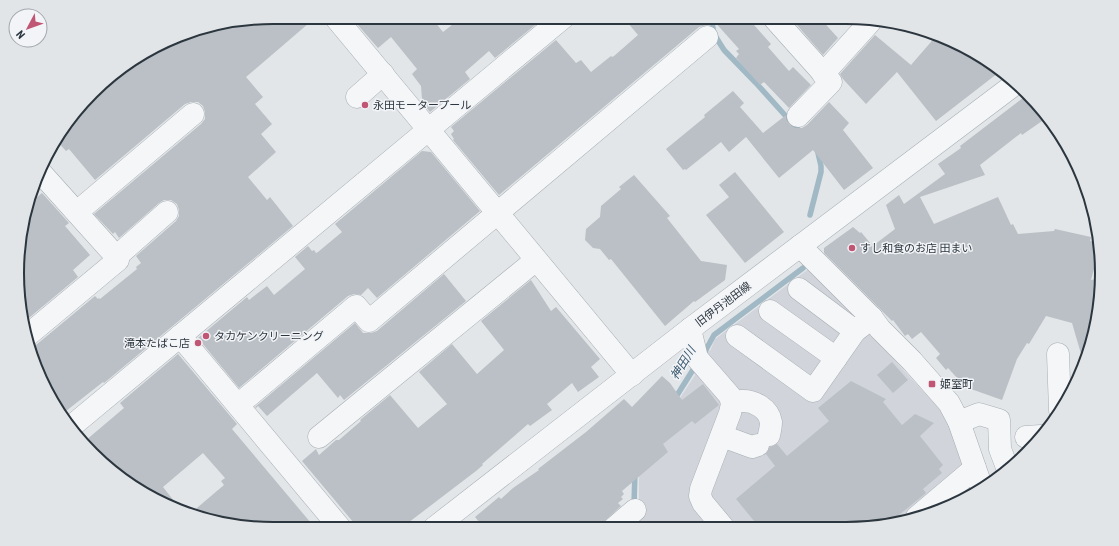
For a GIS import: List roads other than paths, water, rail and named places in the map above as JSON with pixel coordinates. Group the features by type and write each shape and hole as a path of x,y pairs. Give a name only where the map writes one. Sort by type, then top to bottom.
{"street":[{"path":"341,24 632,375"},
{"path":"74,424 556,24"},
{"path":"779,24 831,82 798,116"},
{"path":"823,74 867,25"},
{"path":"238,405 356,306 369,321 707,36"},
{"path":"357,97 383,74"},
{"name":"旧伊丹池田線","path":"442,522 632,375 693,337 800,246 1011,87"},
{"path":"77,212 193,114"},
{"path":"44,176 117,259"},
{"path":"31,332 117,259 167,212"},
{"path":"800,246 872,318 880,330 912,361 949,403 959,422 978,478 935,505"},
{"path":"319,437 536,260"},
{"path":"799,289 855,331"},
{"path":"770,311 836,358"},
{"path":"737,336 813,391 855,331 872,318"},
{"path":"180,336 335,522"},
{"path":"693,337 697,358 730,396 732,404 726,426 701,489 700,496 703,503 719,522"},
{"path":"1058,354 1060,401"},
{"path":"722,436 752,447 764,440 771,421 768,414 761,406 752,402 742,401 732,404"},
{"path":"959,422 979,414 999,420 1000,449 1006,464"},
{"path":"621,522 635,510"}],"waterway":[{"name":"神田川","path":"712,24 714,34 724,50 801,133"},
{"name":"神田川","path":"810,215 821,172 818,153"},
{"name":"神田川","path":"703,355 714,335 803,268"},
{"name":"神田川","path":"674,400 696,365"},
{"name":"神田川","path":"634,504 635,472"}],"place":[{"name":"永田モータープール","path":"365,105"},
{"name":"すし和食のお店 田まい","path":"852,248"},
{"name":"タカケンクリーニング","path":"206,336"},
{"name":"滝本たばこ店","path":"198,343"},
{"name":"姫室町","path":"932,384"}]}
